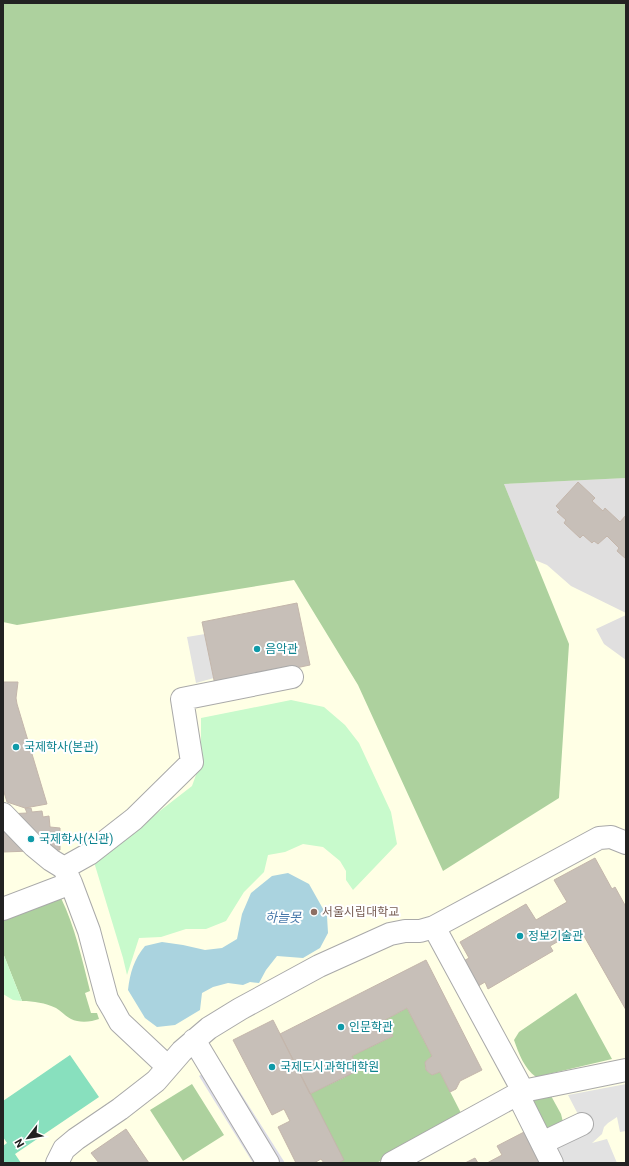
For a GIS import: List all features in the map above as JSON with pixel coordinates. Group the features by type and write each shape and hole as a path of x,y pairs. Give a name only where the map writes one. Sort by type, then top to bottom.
{"street":[{"path":"3,909 67,875 89,854 134,819 192,762 182,699 292,677"},
{"path":"3,814 34,846 67,875 89,931 107,999 120,1022 168,1067"},
{"path":"57,1163 64,1148 156,1082 194,1040 209,1028 240,1009 325,963 390,934 405,931 420,931 434,927 599,838 611,837 626,843"},
{"path":"434,927 521,1093 552,1163"},
{"path":"194,1040 268,1163"},
{"path":"392,1163 521,1093 626,1070"},
{"path":"542,1143 582,1124"}],"shaded area":[{"name":"서울시립대학교","path":"484,444 518,553 547,565 571,586 626,613 626,615 596,629 604,644 626,660 626,1163 3,1163 3,461"},
{"path":"626,478 626,672 569,644 504,484"},
{"path":"205,634 214,678 196,683 187,637"},
{"path":"221,1062 285,1163 253,1163 199,1076"},
{"path":"626,1084 626,1131 620,1132 617,1117 604,1127 602,1134 592,1143 607,1139 617,1163 562,1163 554,1148 581,1120 568,1095"}],"green space":[{"path":"3,3 626,3 626,478 504,484 569,644 559,798 443,871 358,685 294,580 17,625 3,622"},
{"path":"291,700 324,707 345,725 359,743 391,812 397,844 353,890 346,880 346,871 340,861 323,847 303,844 285,852 268,855 264,872 244,892 226,921 206,929 186,929 161,937 139,938 127,975 94,862 192,786 201,761 201,718"},
{"path":"61,898 78,943 90,991 85,993 91,1013 97,1013 99,1019 96,1020 85,1022 74,1020 52,1006 31,1001 22,1001 3,953 3,918"},
{"path":"3,953 22,1001 13,1000 3,994"},
{"path":"576,993 612,1059 536,1077 525,1065 514,1040 519,1032"},
{"path":"407,1008 432,1056 425,1062 426,1070 432,1075 440,1072 461,1113 459,1125 376,1163 338,1163 310,1094 345,1077 352,1056 393,1036 385,1020"},
{"path":"70,1055 99,1097 15,1154 21,1163 3,1163 3,1146 7,1143 3,1137 3,1101"},
{"path":"192,1084 224,1135 183,1161 150,1110"},
{"path":"550,1094 561,1114 563,1122 547,1132 530,1107 534,1100"}],"water":[{"name":"하늘못","path":"288,873 309,884 327,916 328,933 320,948 303,958 277,956 266,970 259,983 250,982 243,985 228,983 213,987 202,993 200,1010 175,1025 157,1027 145,1018 128,990 133,966 145,946 162,942 205,950 222,948 237,939 242,914 251,893 272,876"}],"building":[{"path":"578,482 595,498 592,501 603,511 605,508 620,522 626,515 626,559 617,551 619,548 607,536 598,544 594,541 592,543 583,535 580,538 564,523 566,520 557,512 560,510 556,506"},
{"name":"음악관","path":"297,603 310,665 215,685 202,622"},
{"name":"국제학사(본관)","path":"3,682 18,682 16,698 17,704 47,804 25,808 7,802 3,789"},
{"name":"국제학사(신관)","path":"25,808 31,808 32,812 42,811 43,817 49,816 50,827 60,828 60,850 3,852 3,809 7,814 27,813"},
{"name":"정보기술관","path":"595,858 612,889 615,887 626,907 626,1010 580,929 550,946 553,951 488,989 485,982 475,988 460,963 469,958 460,942 526,904 536,920 567,902 554,880"},
{"name":"인문학관","path":"426,960 482,1070 460,1081 456,1089 450,1092 440,1072 432,1075 426,1070 425,1062 432,1056 407,1008 385,1020 393,1036 352,1056 359,1070 310,1094 280,1034"},
{"name":"국제도시과학대학원","path":"273,1020 344,1160 338,1163 324,1163 321,1159 314,1163 296,1163 278,1127 290,1121 284,1109 272,1115 233,1040"},
{"path":"126,1129 149,1163 99,1163 91,1153"},
{"path":"526,1131 543,1163 487,1163 502,1155 497,1146"},
{"path":"475,1158 478,1163 465,1163"}],"place":[{"name":"음악관","path":"257,649"},
{"name":"국제학사(본관)","path":"16,747"},
{"name":"국제학사(신관)","path":"31,839"},
{"name":"서울시립대학교","path":"314,912"},
{"name":"정보기술관","path":"520,936"},
{"name":"인문학관","path":"341,1027"},
{"name":"국제도시과학대학원","path":"272,1067"}]}
